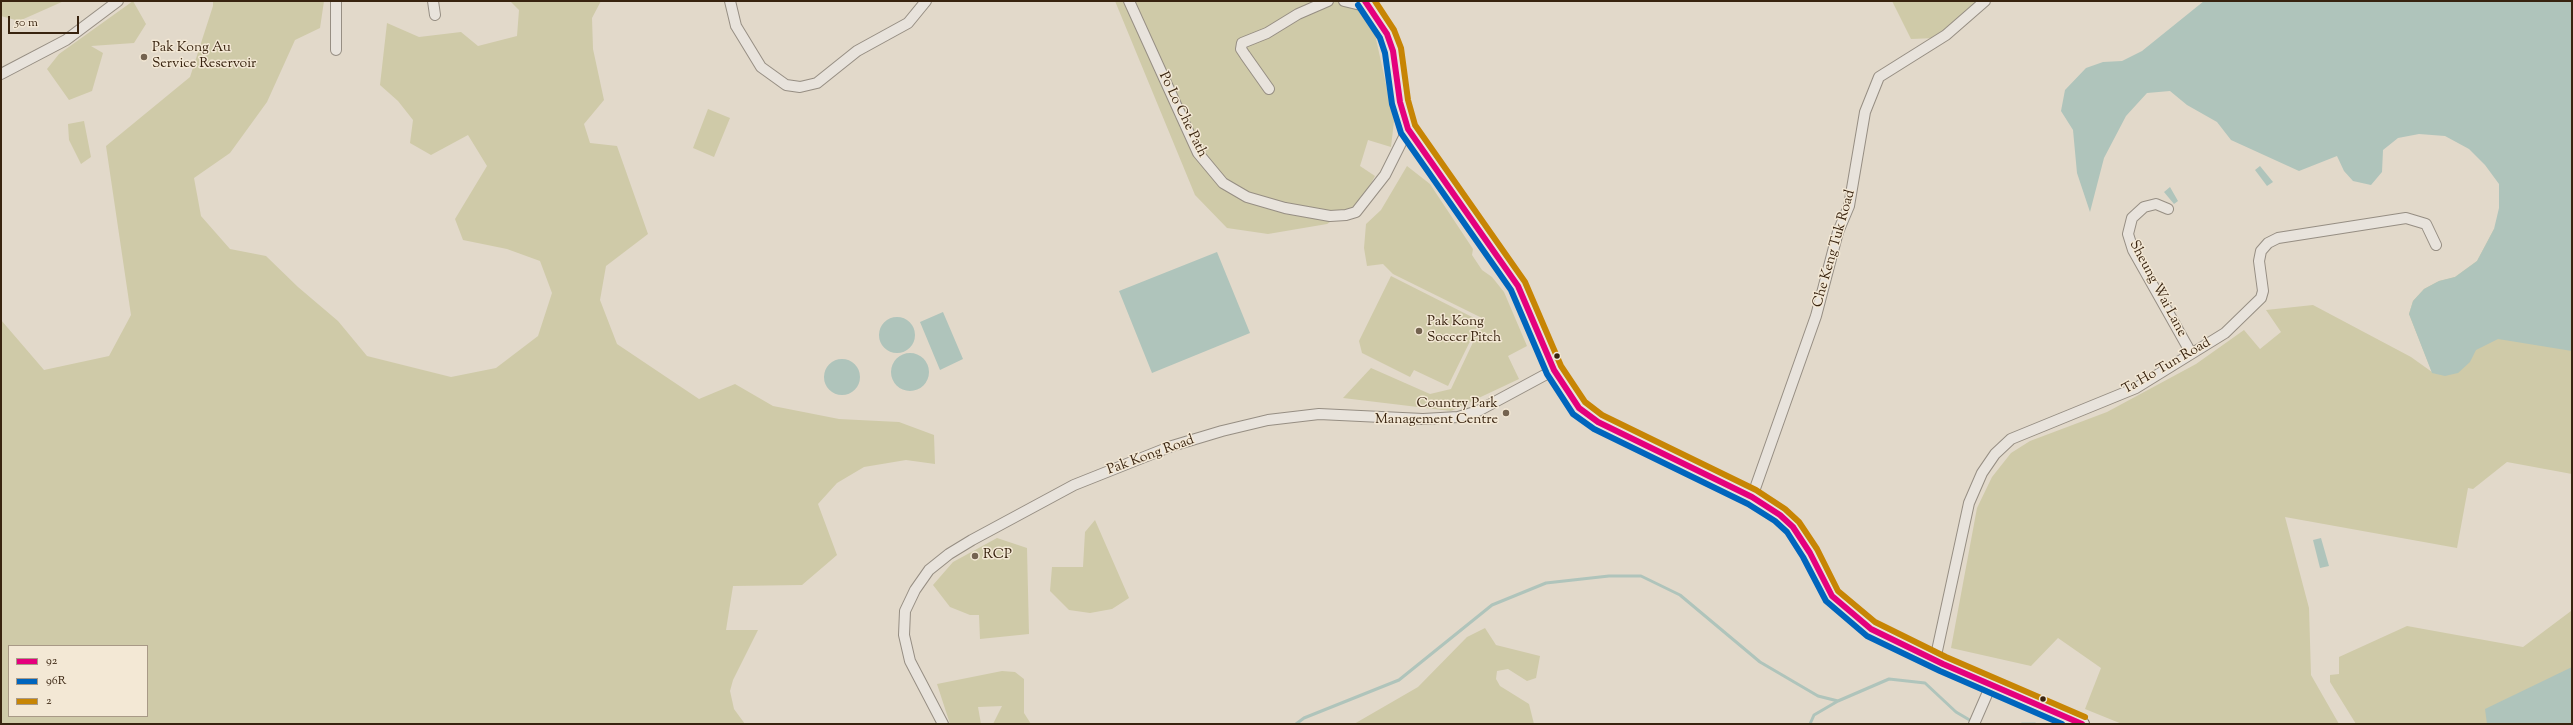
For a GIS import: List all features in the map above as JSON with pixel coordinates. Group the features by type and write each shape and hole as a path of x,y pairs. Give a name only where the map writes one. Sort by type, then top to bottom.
{"main road":[{"path":"1367,4 1387,34 1393,51 1400,102 1408,129 1518,286 1554,370 1579,408 1598,422 1752,497 1780,515 1793,527 1810,553 1823,582 1845,610 1871,629 1934,660 2082,724"}],"street":[{"path":"1,74 66,40 118,1"},
{"path":"336,1 336,50"},
{"path":"433,1 435,15"},
{"path":"730,1 736,26 761,67 786,85 800,87 817,83 858,51 908,23 926,1"},
{"name":"Po Lo Che Path","path":"1129,1 1198,153 1223,183 1247,197 1285,208 1330,216 1346,215 1356,212 1385,175 1408,129"},
{"path":"1269,89 1241,49 1242,43 1267,33 1298,14 1328,1"},
{"path":"1344,1 1367,4"},
{"name":"Che Keng Tuk Road","path":"1752,497 1816,316 1838,232 1849,206 1865,112 1878,77 1946,35 1985,1"},
{"name":"Sheung Wai Lane","path":"2168,209 2156,204 2144,207 2132,218 2128,234 2133,250 2191,353"},
{"name":"Ta Ho Tun Road","path":"1934,660 1969,503 1982,473 1995,454 2011,439 2136,388 2225,333 2258,302 2263,291 2259,261 2261,251 2268,243 2278,238 2406,218 2426,224 2436,245"},
{"name":"Pak Kong Road","path":"943,724 910,660 904,635 905,612 914,590 929,570 949,554 972,540 1074,485 1172,446 1222,431 1268,420 1319,414 1423,419 1458,417 1478,411 1554,370"},
{"path":"1974,724 1991,685"}],"shaded area":[{"path":"1,1 64,1 19,21 1,16"},
{"path":"133,1 146,24 134,43 91,46 103,53 92,91 69,100 47,69 59,54"},
{"path":"213,1 324,1 320,28 295,40 267,102 230,153 194,178 201,216 230,249 266,256 298,287 338,321 367,356 451,377 496,368 538,336 552,293 540,261 507,249 463,240 455,219 487,166 468,135 431,155 410,143 413,120 398,101 380,85 387,23 419,37 461,32 478,46 517,36 519,10 510,1 601,1 592,18 593,49 604,100 584,124 590,143 617,146 648,234 606,266 600,300 617,344 699,399 735,384 773,406 839,419 899,422 934,435 935,464 906,460 864,467 837,483 818,504 837,555 802,585 733,586 726,630 758,630 733,680 730,691 734,709 745,724 1,724 1,320 44,370 109,356 131,315 106,146 190,77 213,6"},
{"path":"1115,1 1355,1 1373,25 1394,121 1391,147 1368,140 1360,166 1375,176 1361,202 1327,224 1268,234 1227,228 1195,195"},
{"path":"1892,1 1981,1 1936,38 1911,39"},
{"path":"2204,1 2572,1 2572,351 2498,339 2476,350 2470,362 2458,373 2445,376 2432,373 2409,314 2413,301 2424,289 2439,281 2455,277 2477,261 2494,229 2499,208 2499,184 2485,165 2469,149 2445,136 2419,134 2398,138 2383,150 2382,172 2371,185 2353,181 2344,171 2337,156 2299,171 2231,140 2217,122 2187,105 2170,91 2147,93 2126,116 2104,158 2090,212 2077,173 2073,130 2061,111 2065,90 2086,68 2103,62 2122,61 2142,51"},
{"path":"708,109 730,118 714,157 693,148"},
{"path":"84,121 91,157 81,164 69,140 68,124"},
{"path":"1407,166 1430,184 1473,249 1472,255 1482,270 1492,277 1504,292 1527,346 1508,356 1519,379 1451,411 1343,398 1371,368 1430,394 1451,389 1484,319 1393,274 1383,264 1367,266 1364,248 1366,224 1381,210"},
{"path":"2260,166 2273,182 2267,186 2255,170"},
{"path":"2170,187 2178,201 2174,204 2164,192"},
{"path":"2494,229 2572,285 2572,474 2507,462 2473,489 2468,488 2457,548 2285,517 2309,608 2311,675 2339,724 2122,724 2085,709 2101,668 2058,638 2031,666 1951,648 1977,508 1992,477 2011,453 2030,441 2107,412 2196,364 2244,330 2260,349 2281,332 2266,310 2313,305 2411,357 2432,372 2409,314 2413,301 2424,289 2439,281 2455,277 2477,261"},
{"path":"1217,252 1250,333 1152,373 1119,291"},
{"name":"Pak Kong Soccer Pitch","path":"1391,276 1480,321 1448,386 1414,370 1410,377 1362,353 1359,341"},
{"path":"943,312 963,359 940,370 920,322"},
{"path":"901,317 910,322 914,328 914,342 910,348 901,353 893,353 884,348 880,342 879,331 884,322 890,318"},
{"path":"910,353 920,356 926,362 929,372 926,382 920,388 910,391 900,388 894,382 891,372 894,362 900,356"},
{"path":"846,359 855,364 859,370 859,384 855,390 846,395 838,395 829,390 825,384 824,373 829,364 835,360"},
{"path":"1095,520 1129,598 1112,609 1090,613 1069,610 1050,591 1052,567 1083,567 1085,532"},
{"path":"997,538 1027,548 1029,634 980,639 979,615 970,615 950,607 933,585 953,562"},
{"path":"2321,538 2329,566 2320,568 2313,540"},
{"path":"2572,604 2572,667 2566,724 2356,724 2330,682 2330,675 2339,674 2339,657 2407,626 2523,647 2571,611"},
{"path":"1485,628 1496,645 1540,656 1536,678 1527,681 1508,669 1497,671 1496,679 1500,686 1529,704 1534,724 1354,724 1418,687 1467,637"},
{"path":"2572,667 2572,724 2487,724 2485,709"},
{"path":"1002,671 1015,672 1024,679 1024,713 1031,724 993,724 1002,706 978,707 981,724 950,724 937,684"}],"waterway":[{"path":"1296,724 1304,718 1399,680 1492,605 1546,583 1609,576 1641,576 1680,595 1760,662 1818,696 1838,701"},
{"path":"1810,724 1814,715 1838,701 1889,679 1925,683 1956,712 1973,722"},
{"path":"2022,724 2035,724"}],"transit line":[{"name":"92","path":"1365,1 1387,34 1393,51 1400,102 1408,129 1518,286 1554,370 1579,408 1598,422 1752,497 1780,515 1793,527 1810,553 1832,596 1871,629 1943,664 2082,724"},
{"name":"2","path":"1375,1 1394,30 1401,48 1408,100 1415,125 1525,282 1561,366 1585,402 1602,415 1756,490 1785,509 1799,522 1817,549 1838,591 1875,622 1946,657 2085,717"},
{"name":"96R","path":"1358,5 1380,38 1385,53 1392,104 1401,133 1511,290 1547,374 1573,414 1594,429 1748,504 1775,521 1787,532 1803,557 1826,601 1867,636 1940,671 2062,724"}],"place":[{"name":"Pak Kong Au Service Reservoir","path":"144,57"},
{"name":"Pak Kong Soccer Pitch","path":"1419,331"},
{"name":"Country Park Management Centre","path":"1506,413"},
{"name":"RCP","path":"975,556"}]}
